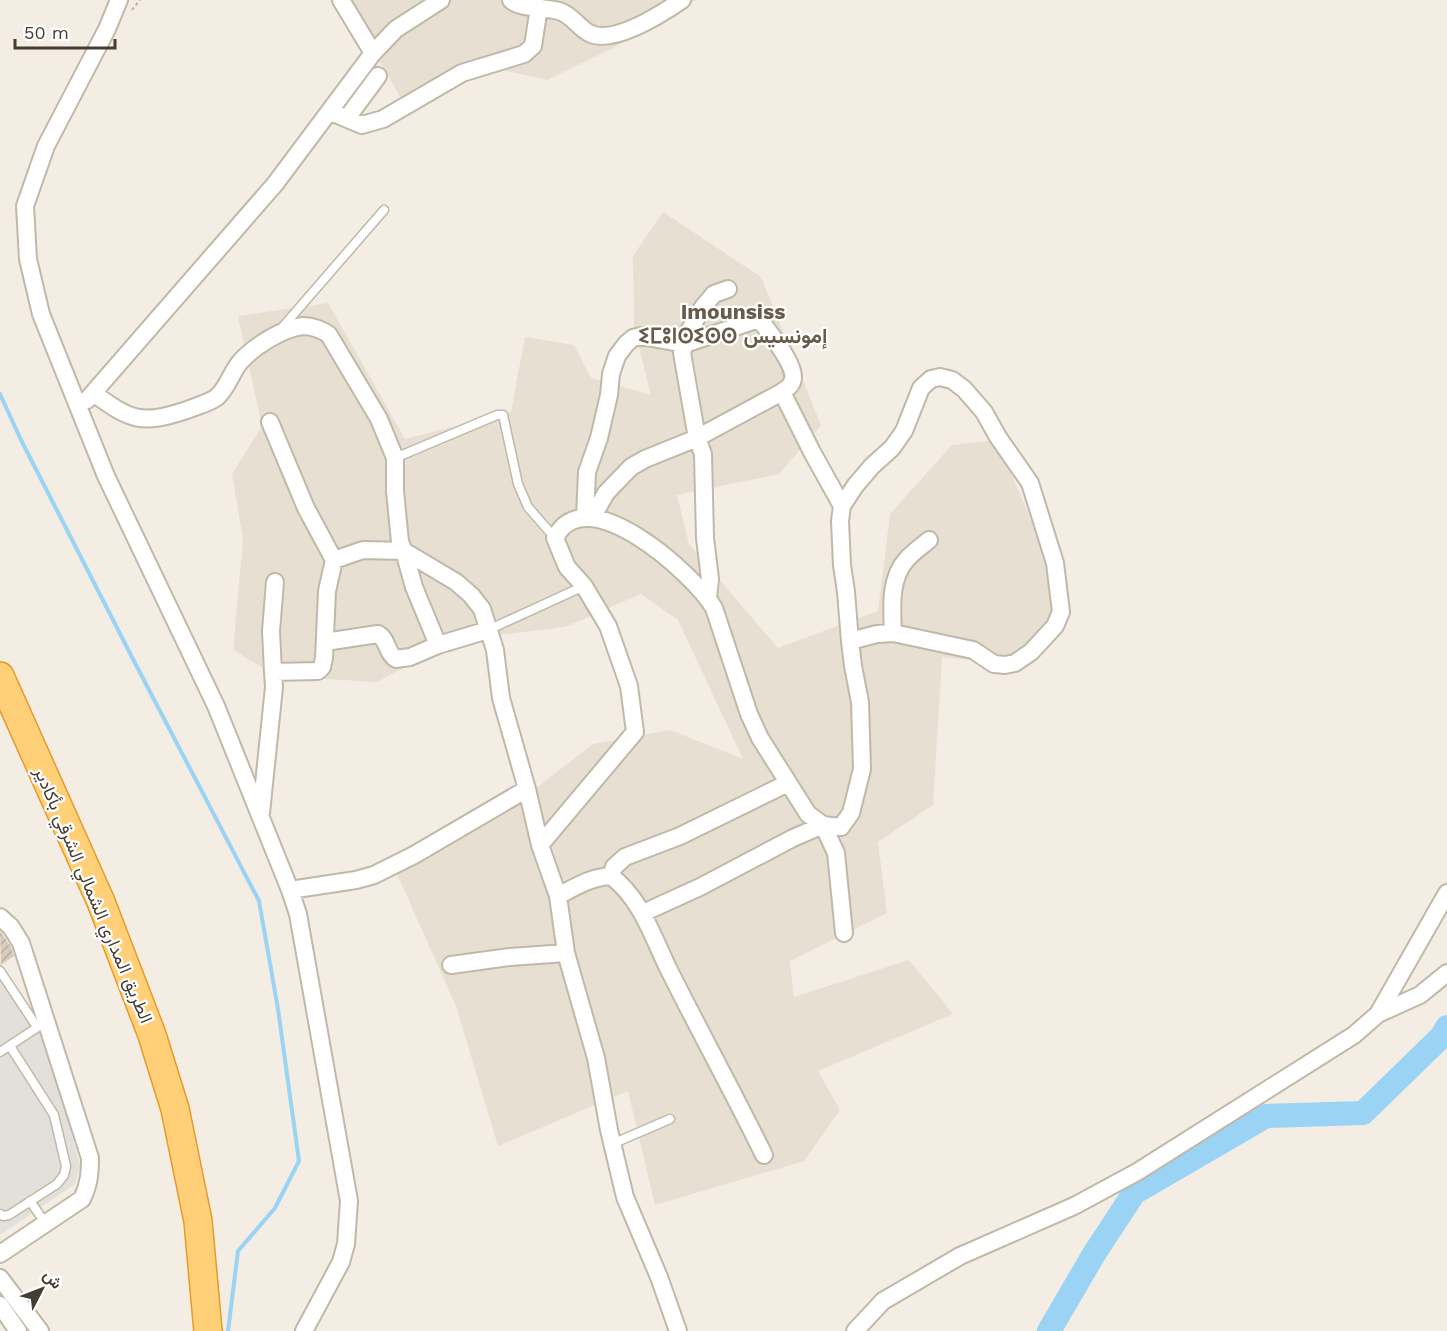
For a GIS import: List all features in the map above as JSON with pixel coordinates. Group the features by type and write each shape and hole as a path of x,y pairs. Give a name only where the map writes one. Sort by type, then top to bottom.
{"highway":[{"name":"الطريق المداري الشمالي الشرقي بأكادير","path":"0,676 101,902 152,1035 176,1109 198,1221 208,1331"},
{"name":"الطريق المداري الشمالي الشرقي بأكادير","path":"0,715 79,896 130,1021 144,1065 173,1174 187,1278 189,1331"}],"street":[{"path":"119,0 107,29 46,146 25,206 28,259 41,314 106,476 216,706 298,914 349,1201 346,1244 341,1262 304,1331"},
{"path":"341,0 373,53"},
{"path":"339,115 373,53 396,29 441,0"},
{"path":"511,0 521,6 562,12 596,36 605,36 655,18 682,0"},
{"path":"339,115 362,125 383,119 462,73 528,51 533,46 539,7"},
{"path":"79,408 275,184 378,76"},
{"path":"708,597 710,579 704,517 703,454 697,438 682,353 689,331 703,307 714,294 728,289"},
{"path":"758,321 763,324 794,372 792,382 782,392 697,438 631,467 606,493 588,518 587,472 599,438 609,395 611,374 617,356 633,338 641,336 685,345 758,321"},
{"path":"93,393 119,412 134,418 148,420 168,416 214,399 227,385 239,363 276,334 304,326 322,330 329,335 379,419 394,458 400,542 414,586 438,645"},
{"path":"540,845 635,732 629,686 608,626 584,586 567,567 555,538 560,527 571,521 588,518 603,520 650,543 685,573 708,597 714,608 751,719 765,746 807,814 823,825 841,827 845,823 851,813 862,769 860,702 850,641 842,565 840,521 842,506 855,486 892,448 904,431 921,388 931,379 940,377 952,380 964,389 984,411 1030,483 1055,563 1061,612 1055,626 1031,652 1015,663 1005,665 994,664 973,650 893,633 877,634 850,641"},
{"path":"782,392 842,506"},
{"path":"270,422 306,508 334,560 327,591 322,667 318,671 273,672"},
{"path":"893,633 892,599 896,580 905,560 929,540"},
{"path":"334,560 363,550 404,551 456,582 482,609 495,650 501,698 540,845 558,896 566,952 596,1058 612,1144 625,1197 655,1267 678,1331"},
{"path":"260,816 274,687 271,631 275,582"},
{"path":"325,642 378,634 384,639 391,655 396,658 410,657 438,645 488,630"},
{"path":"611,876 614,867 626,857 680,836 788,783"},
{"path":"290,890 374,875 414,855 527,789"},
{"path":"642,913 700,887 793,838 823,825"},
{"path":"823,825 836,853 844,933"},
{"path":"558,896 591,879 611,876 625,886 642,913 764,1155"},
{"path":"1378,1014 1447,893"},
{"path":"0,917 11,927 21,943 42,1024 90,1158 90,1175 82,1199 0,1254"},
{"path":"451,964 566,952"},
{"path":"855,1331 883,1301 960,1256 1074,1206 1137,1172 1336,1048 1378,1014 1420,995 1447,973"},
{"path":"0,1278 40,1331"},
{"path":"0,1305 18,1331"}],"lane":[{"path":"276,334 384,210"},
{"path":"394,458 497,415 503,415 518,483 528,507 555,538"},
{"path":"488,630 584,586"},
{"path":"0,971 42,1024 0,1052"},
{"path":"0,1214 9,1215 61,1179 66,1166 54,1115 10,1046"},
{"path":"612,1144 670,1119"},
{"path":"30,1201 46,1224"}],"shaded area":[{"path":"345,0 696,0 613,48 547,80 480,65 410,114"},
{"path":"663,212 761,277 821,425 779,474 677,495 689,544 778,648 878,611 890,514 952,445 997,440 1071,614 1028,666 942,657 933,805 878,842 887,913 790,961 794,997 909,960 953,1014 818,1071 840,1110 804,1161 655,1205 628,1091 498,1146 456,1006 390,858 503,814 593,744 670,730 743,759 678,620 641,594 565,627 454,640 377,682 277,676 233,650 243,540 232,474 262,426 238,316 328,303 405,439 511,412 525,337 574,345 591,378 651,395 634,328 633,256"},
{"path":"0,962 44,1030 80,1166 75,1184 0,1235"}],"building":[{"path":"0,931 14,956 1,965"}],"waterway":[{"path":"0,394 21,440 259,901 278,1009 299,1161 275,1208 238,1251 228,1331"},
{"path":"1049,1331 1094,1254 1134,1193 1266,1116 1363,1113 1442,1036 1447,1027"}],"district":[{"name":"Imounsiss ⵉⵎⵓⵏⵙⵉⵙⵙ إمونسيس","path":"733,323"}]}
